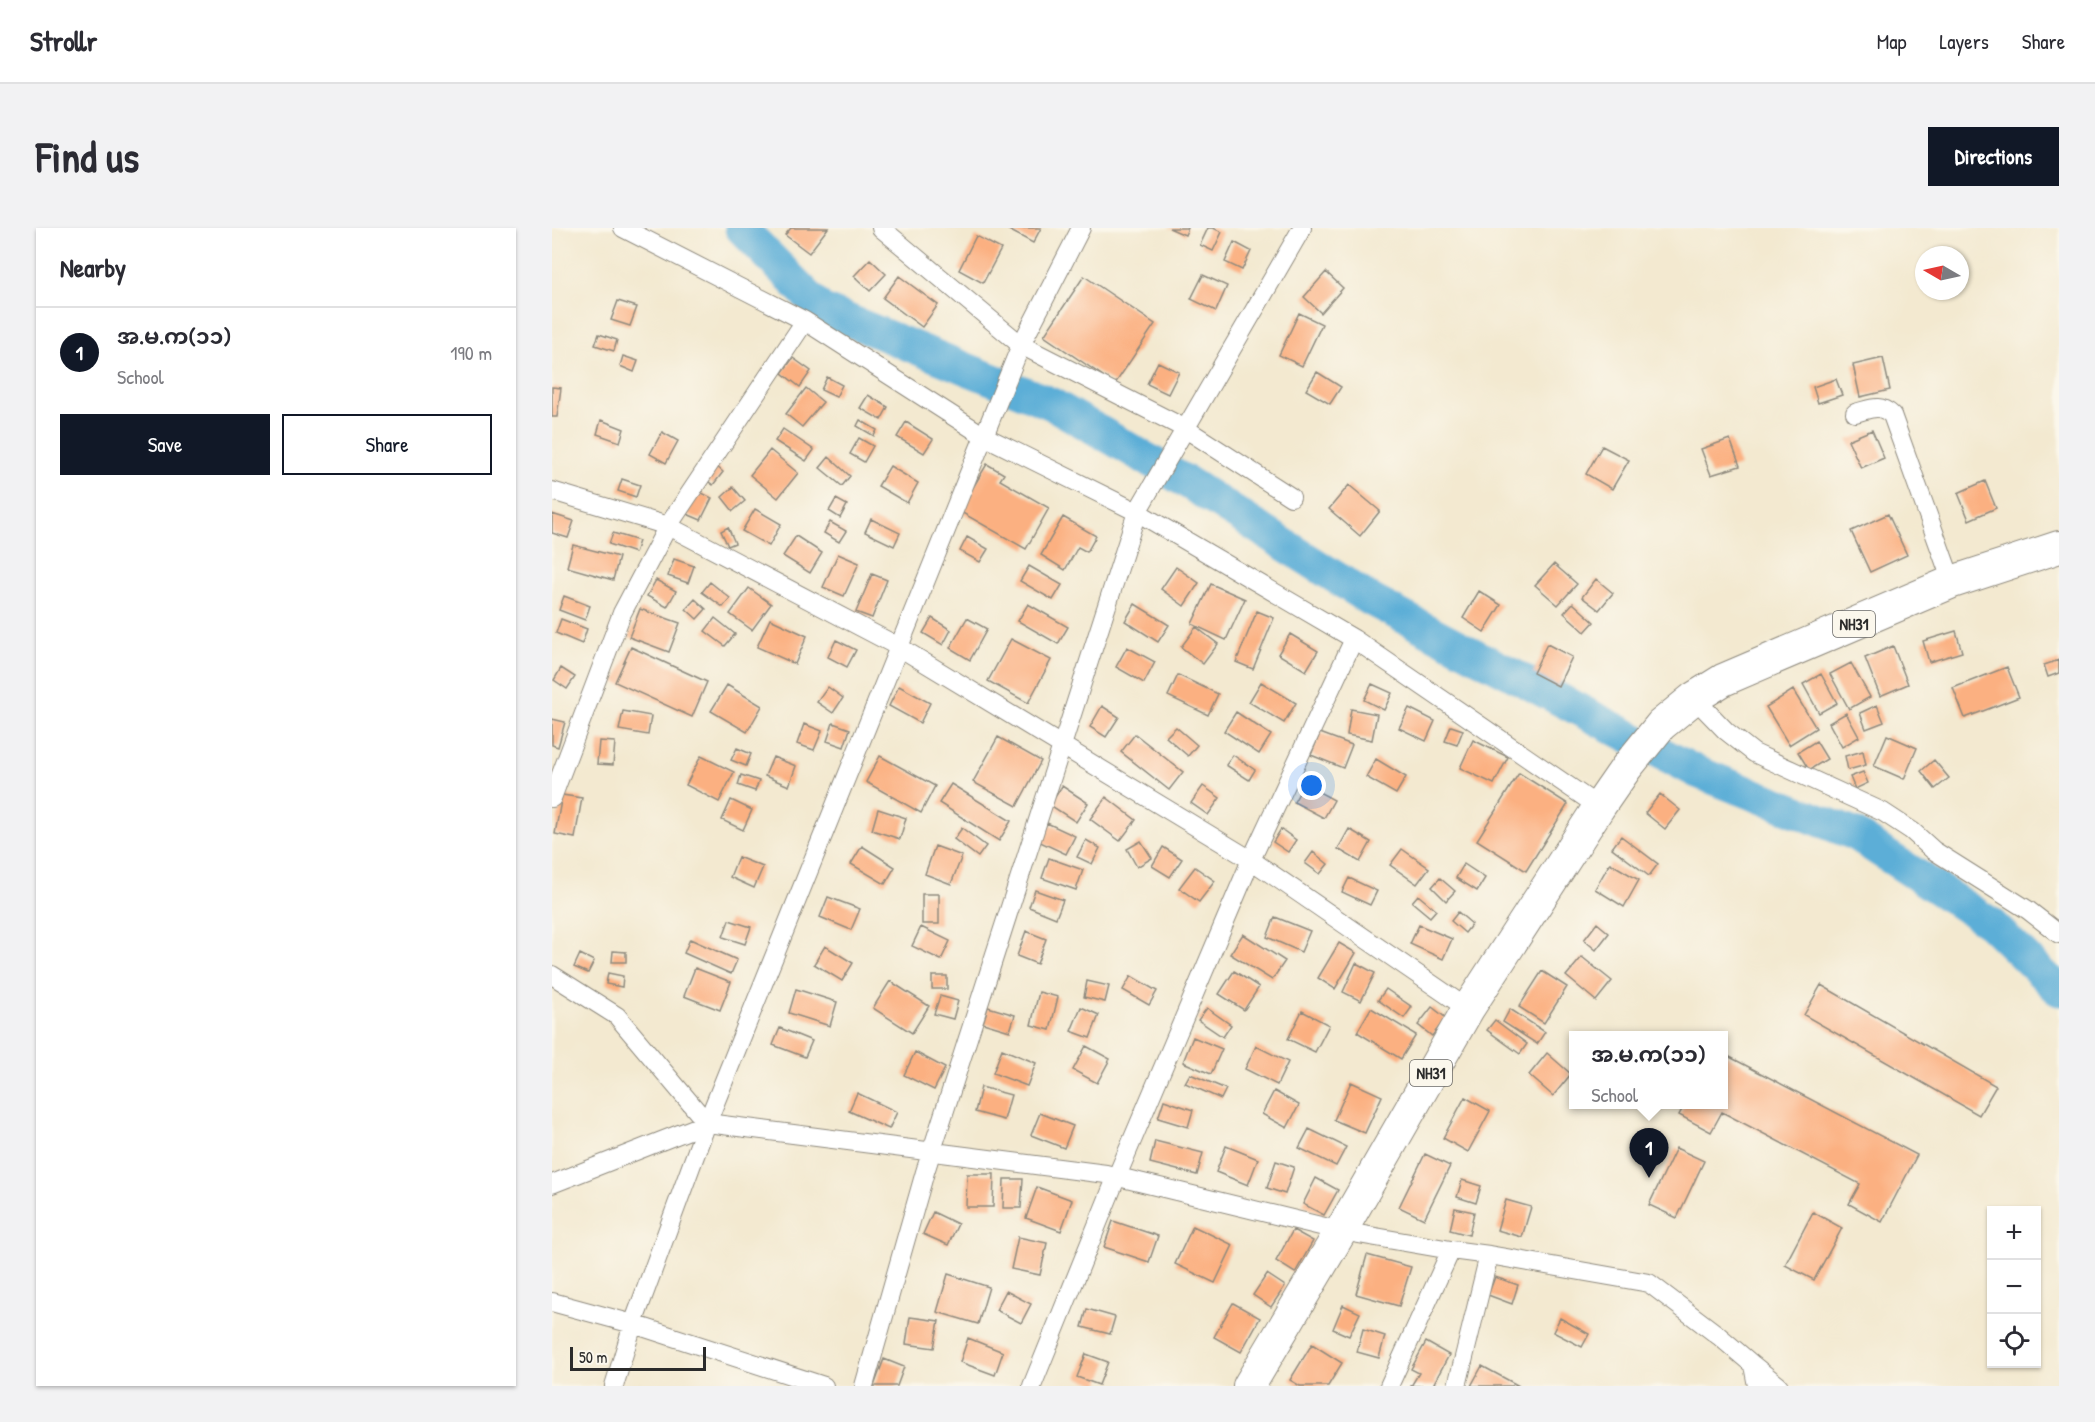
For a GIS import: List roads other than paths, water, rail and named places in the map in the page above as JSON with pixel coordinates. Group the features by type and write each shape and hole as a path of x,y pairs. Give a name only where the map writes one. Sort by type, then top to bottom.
{"highway":[{"name":"NH31","path":"1249,1386 1468,1009 1599,807 1660,725 1694,698 1723,680 1953,582 2059,547"}],"street":[{"path":"623,228 805,321 984,435 1137,512 1354,639 1599,807"},
{"path":"881,228 1021,345 1186,429 1291,496"},
{"path":"614,1386 633,1324 707,1123 984,435 1021,345 1081,228"},
{"path":"864,1386 932,1153 1137,512 1302,228"},
{"path":"552,798 622,613 668,526 805,321"},
{"path":"1855,413 1884,408 1892,415 1953,582"},
{"path":"553,493 668,526 899,647 1251,860 1468,1009"},
{"path":"1032,1386 1117,1176 1251,860 1354,639"},
{"path":"1694,698 1726,731 1754,753 1883,812 1912,831 1933,850 2028,910 2059,934"},
{"path":"552,975 616,1016 707,1123"},
{"path":"552,1184 707,1123 1117,1176 1341,1231 1451,1250 1489,1254 1649,1283 1719,1336 1779,1386"},
{"path":"1389,1386 1451,1250"},
{"path":"1456,1386 1489,1254"},
{"path":"552,1302 633,1324 824,1386"},
{"path":"1753,1365 1757,1386"}],"waterway":[{"path":"741,228 821,309 1052,404 1190,484 1371,600 1697,772 1854,834 1990,923 2059,990"}],"place":[{"name":"အ.မ.က(၁၁)","path":"1649,1178"}]}
